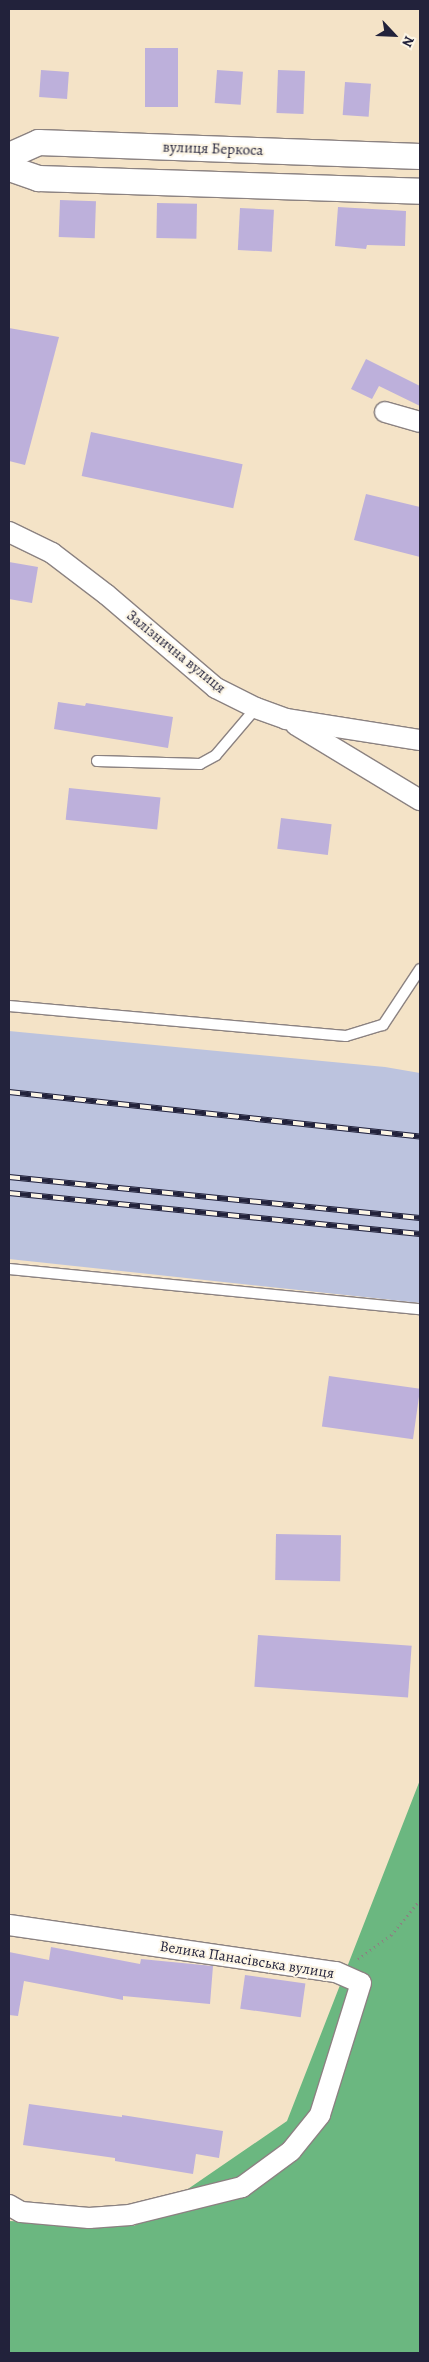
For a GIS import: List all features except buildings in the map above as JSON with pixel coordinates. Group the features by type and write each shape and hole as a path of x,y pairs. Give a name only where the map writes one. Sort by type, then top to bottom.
{"street":[{"name":"вулиця Беркоса","path":"9,155 38,142 420,156"},
{"path":"9,168 38,178 420,191"},
{"path":"385,412 420,422"},
{"name":"Залізнична вулиця","path":"9,532 52,553 107,595 216,688 256,708 286,719 420,740"},
{"path":"286,719 420,800"},
{"name":"Велика Панасівська вулиця","path":"9,1926 336,1972 361,1983 320,2115 291,2151 242,2187 122,2216 89,2218 21,2212 9,2205"}],"lane":[{"path":"97,761 200,764 216,755 256,708"},
{"path":"9,1006 346,1036 383,1025 420,969"},
{"path":"9,1269 420,1309"}],"path":[{"path":"336,1972 391,1936 420,1900"}],"shaded area":[{"path":"9,1031 385,1067 420,1073 420,1303 9,1259"}],"green space":[{"path":"420,1780 420,2353 9,2353 9,2221 134,2226 287,2121"}],"railway":[{"path":"9,1092 420,1137"},
{"path":"9,1177 420,1218"},
{"path":"9,1193 420,1234"}]}
